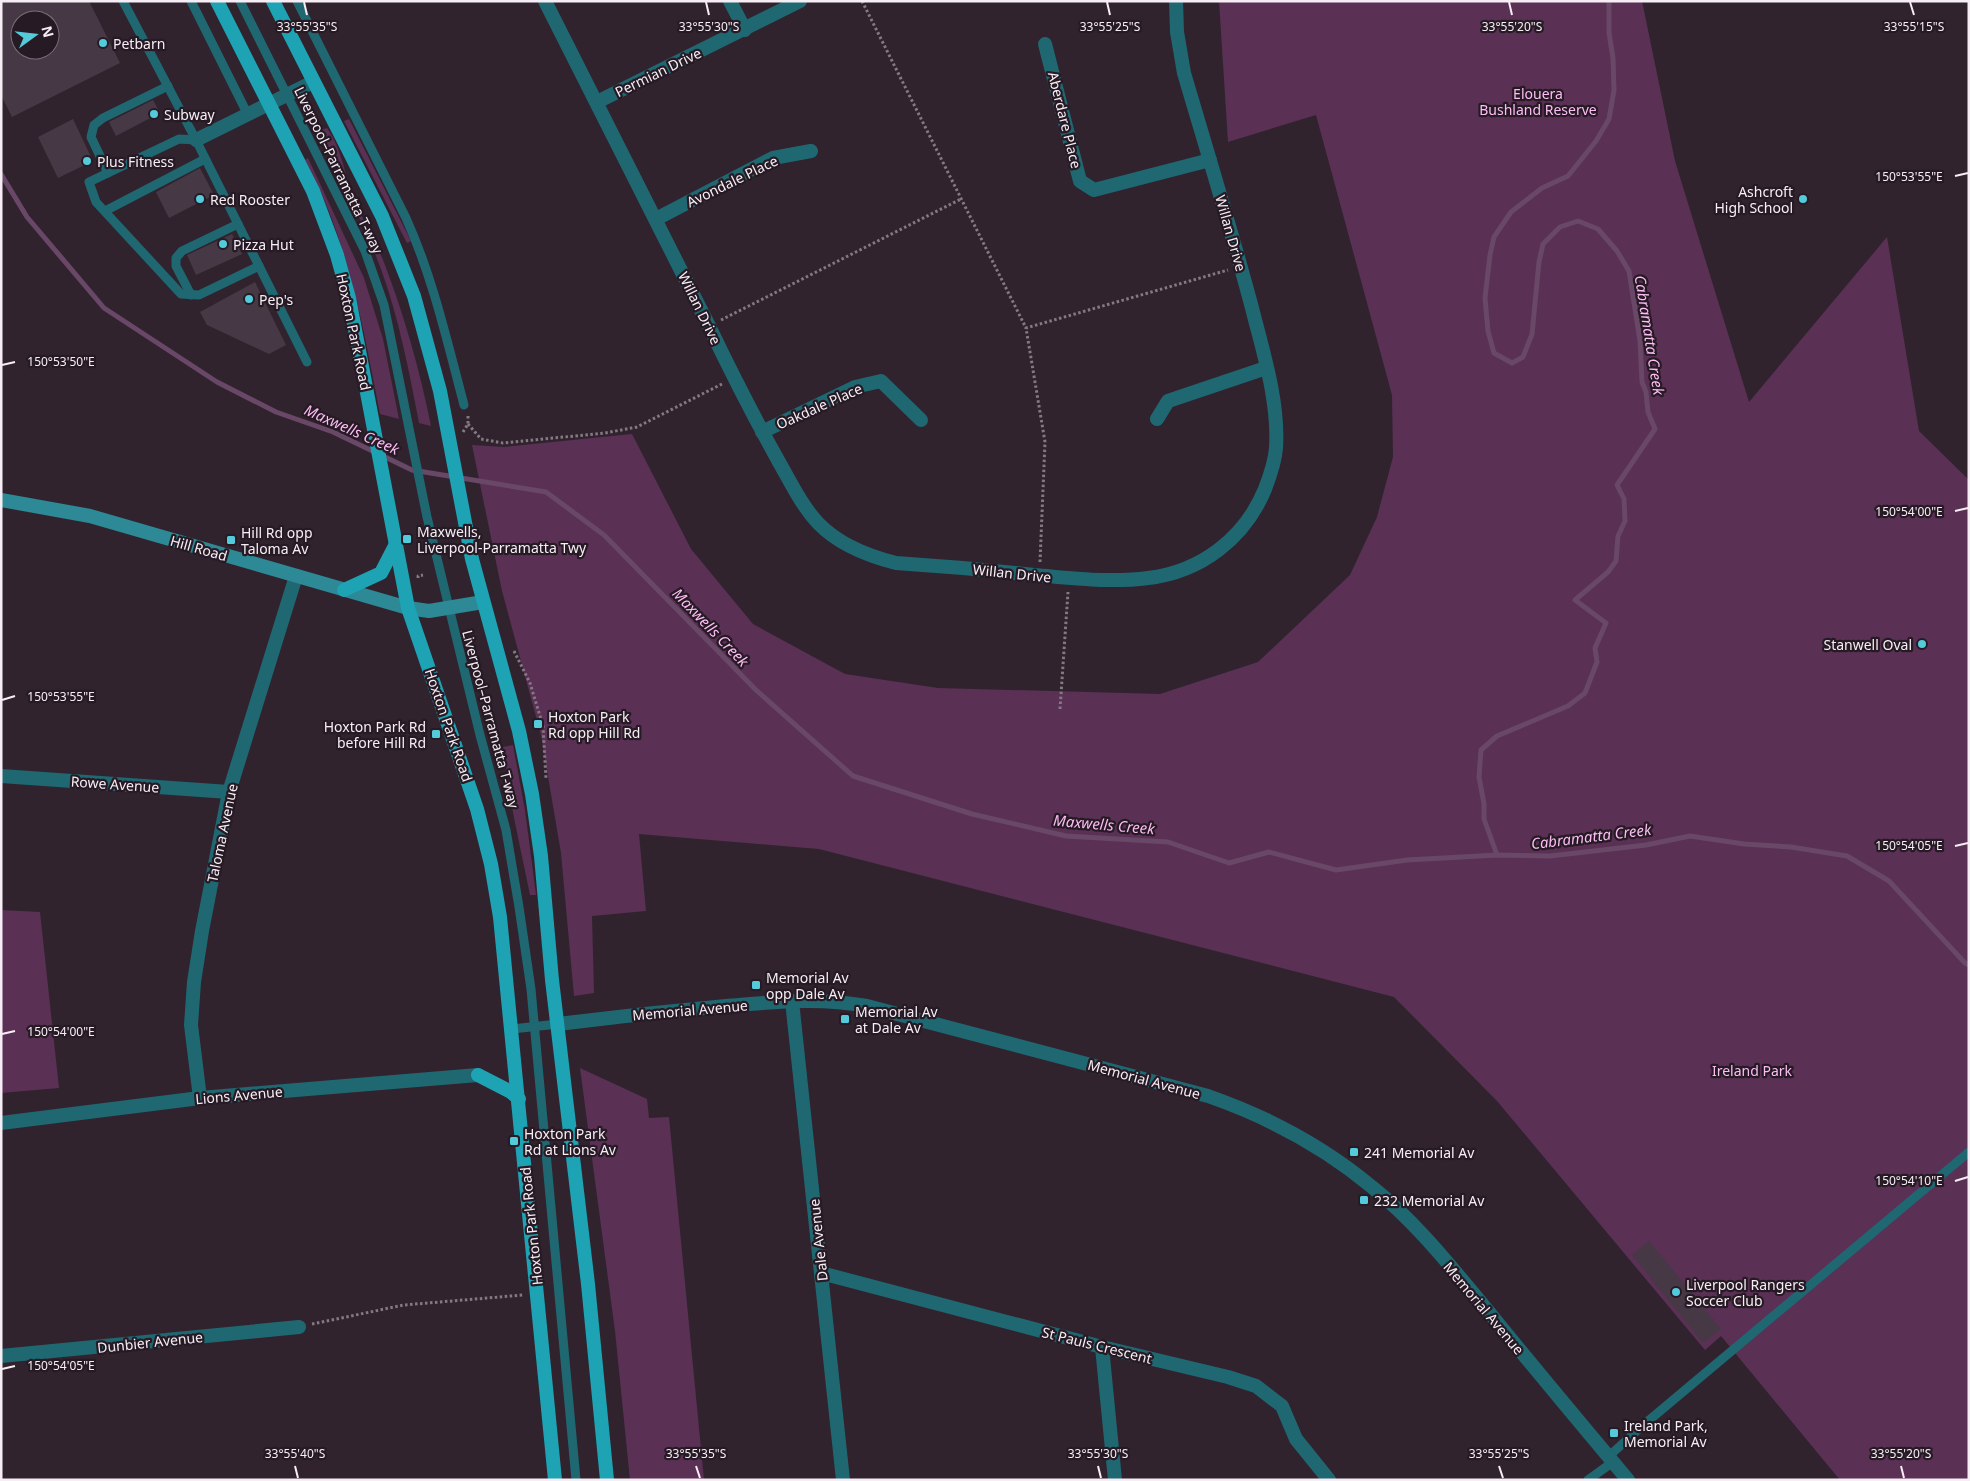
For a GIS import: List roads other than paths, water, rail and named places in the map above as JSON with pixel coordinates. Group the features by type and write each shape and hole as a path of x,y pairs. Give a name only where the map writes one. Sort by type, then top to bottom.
{"main road":[{"name":"Hoxton Park Road","path":"218,1 313,191 337,255 349,298 408,608 468,779 485,838 500,916 555,1480"},
{"path":"273,1 382,216 406,272 422,322 440,391 466,527 483,602 519,731 532,794 541,856 588,1284 607,1480"},
{"name":"Hill Road","path":"1,500 90,516 408,608 429,611 483,602"},
{"path":"344,590 381,573 396,544"},
{"path":"478,1075 511,1092 519,1099"}],"street":[{"name":"Willan Drive","path":"545,1 762,432 801,500 818,523 835,537 854,548 873,557 896,563 1069,579 1126,580 1174,573 1204,561 1227,544 1247,522 1261,498 1271,475 1276,450 1276,423 1266,368 1241,266 1184,73 1177,32 1176,1"},
{"path":"730,1 745,30"},
{"name":"Permian Drive","path":"597,102 800,1"},
{"name":"Aberdare Place","path":"1045,44 1080,181 1094,190 1210,160"},
{"path":"196,140 313,82"},
{"name":"Avondale Place","path":"656,219 773,158 811,152"},
{"path":"1157,419 1168,402 1266,368"},
{"name":"Oakdale Place","path":"762,432 855,387 881,381 922,420"},
{"name":"Taloma Avenue","path":"200,1098 191,1025 194,982 202,931 229,792 296,576"},
{"name":"Rowe Avenue","path":"1,776 229,792"},
{"name":"Memorial Avenue","path":"558,1024 682,1010 792,1001 839,1001 867,1006 1208,1096 1245,1109 1281,1126 1349,1169 1373,1187 1402,1214 1448,1264 1628,1480"},
{"name":"Dale Avenue","path":"792,1001 843,1480"},
{"name":"Lions Avenue","path":"1,1123 200,1098 478,1075"},
{"name":"St Pauls Crescent","path":"821,1273 1102,1347 1228,1377 1256,1386 1282,1406 1296,1439 1329,1480"},
{"name":"Dunbier Avenue","path":"1,1356 299,1327"},
{"path":"1102,1347 1115,1480"}],"lane":[{"path":"123,1 196,140 307,362"},
{"path":"191,1 248,115"},
{"name":"Liverpool–Parramatta T-way","path":"240,1 365,251 384,306 427,517 480,735 506,830 521,916 534,1027 576,1480"},
{"path":"297,1 421,252 440,313 464,405"},
{"path":"108,173 91,137 94,125 103,118 168,86"},
{"path":"196,140 179,139 89,182 96,202 181,294 198,295 259,266"},
{"path":"105,211 205,159"},
{"path":"191,295 176,266 176,258 182,251 238,224"},
{"name":"Memorial Avenue","path":"512,1029 558,1024"},
{"path":"1588,1480 1641,1427 1969,1152"}],"waterway":[{"name":"Cabramatta Creek","path":"1497,855 1484,819 1484,804 1479,777 1481,750 1497,736 1568,706 1585,693 1597,662 1595,648 1606,623 1575,600 1608,572 1616,561 1618,536 1625,521 1624,499 1617,485 1655,429 1648,412 1646,392 1642,382 1640,341 1629,271 1617,251 1598,229 1578,221 1560,227 1543,244 1539,262 1532,334 1523,357 1512,363 1494,353 1488,331 1485,298 1494,237 1511,212 1542,188 1568,176 1596,141 1609,119 1614,90 1613,58 1609,33 1609,1"},
{"name":"Maxwells Creek","path":"1,174 27,217 104,308 217,382 276,412 333,432 412,470 546,492 604,535 756,690 853,776 972,814 1066,836 1168,842 1229,863 1269,852 1336,870 1407,860 1497,855 1550,856 1646,845 1690,836 1744,844 1791,847 1847,856 1889,881 1965,963 1969,965"}],"place":[{"name":"Petbarn","path":"103,43"},
{"name":"Subway","path":"154,114"},
{"name":"Plus Fitness","path":"87,161"},
{"name":"Red Rooster","path":"200,199"},
{"name":"Ashcroft High School","path":"1803,199"},
{"name":"Pizza Hut","path":"223,244"},
{"name":"Pep's","path":"249,299"},
{"name":"Maxwells, Liverpool-Parramatta Twy","path":"407,539"},
{"name":"Hill Rd opp Taloma Av","path":"231,540"},
{"name":"Stanwell Oval","path":"1922,644"},
{"name":"Hoxton Park Rd opp Hill Rd","path":"538,724"},
{"name":"Hoxton Park Rd before Hill Rd","path":"436,734"},
{"name":"Memorial Av opp Dale Av","path":"756,985"},
{"name":"Memorial Av at Dale Av","path":"845,1019"},
{"name":"Hoxton Park Rd at Lions Av","path":"514,1141"},
{"name":"241 Memorial Av","path":"1354,1152"},
{"name":"232 Memorial Av","path":"1364,1200"},
{"name":"Liverpool Rangers Soccer Club","path":"1676,1292"},
{"name":"Ireland Park, Memorial Av","path":"1614,1433"}],"park label":[{"name":"Elouera Bushland Reserve","path":"1538,102"},
{"name":"Ireland Park","path":"1752,1070"}]}
